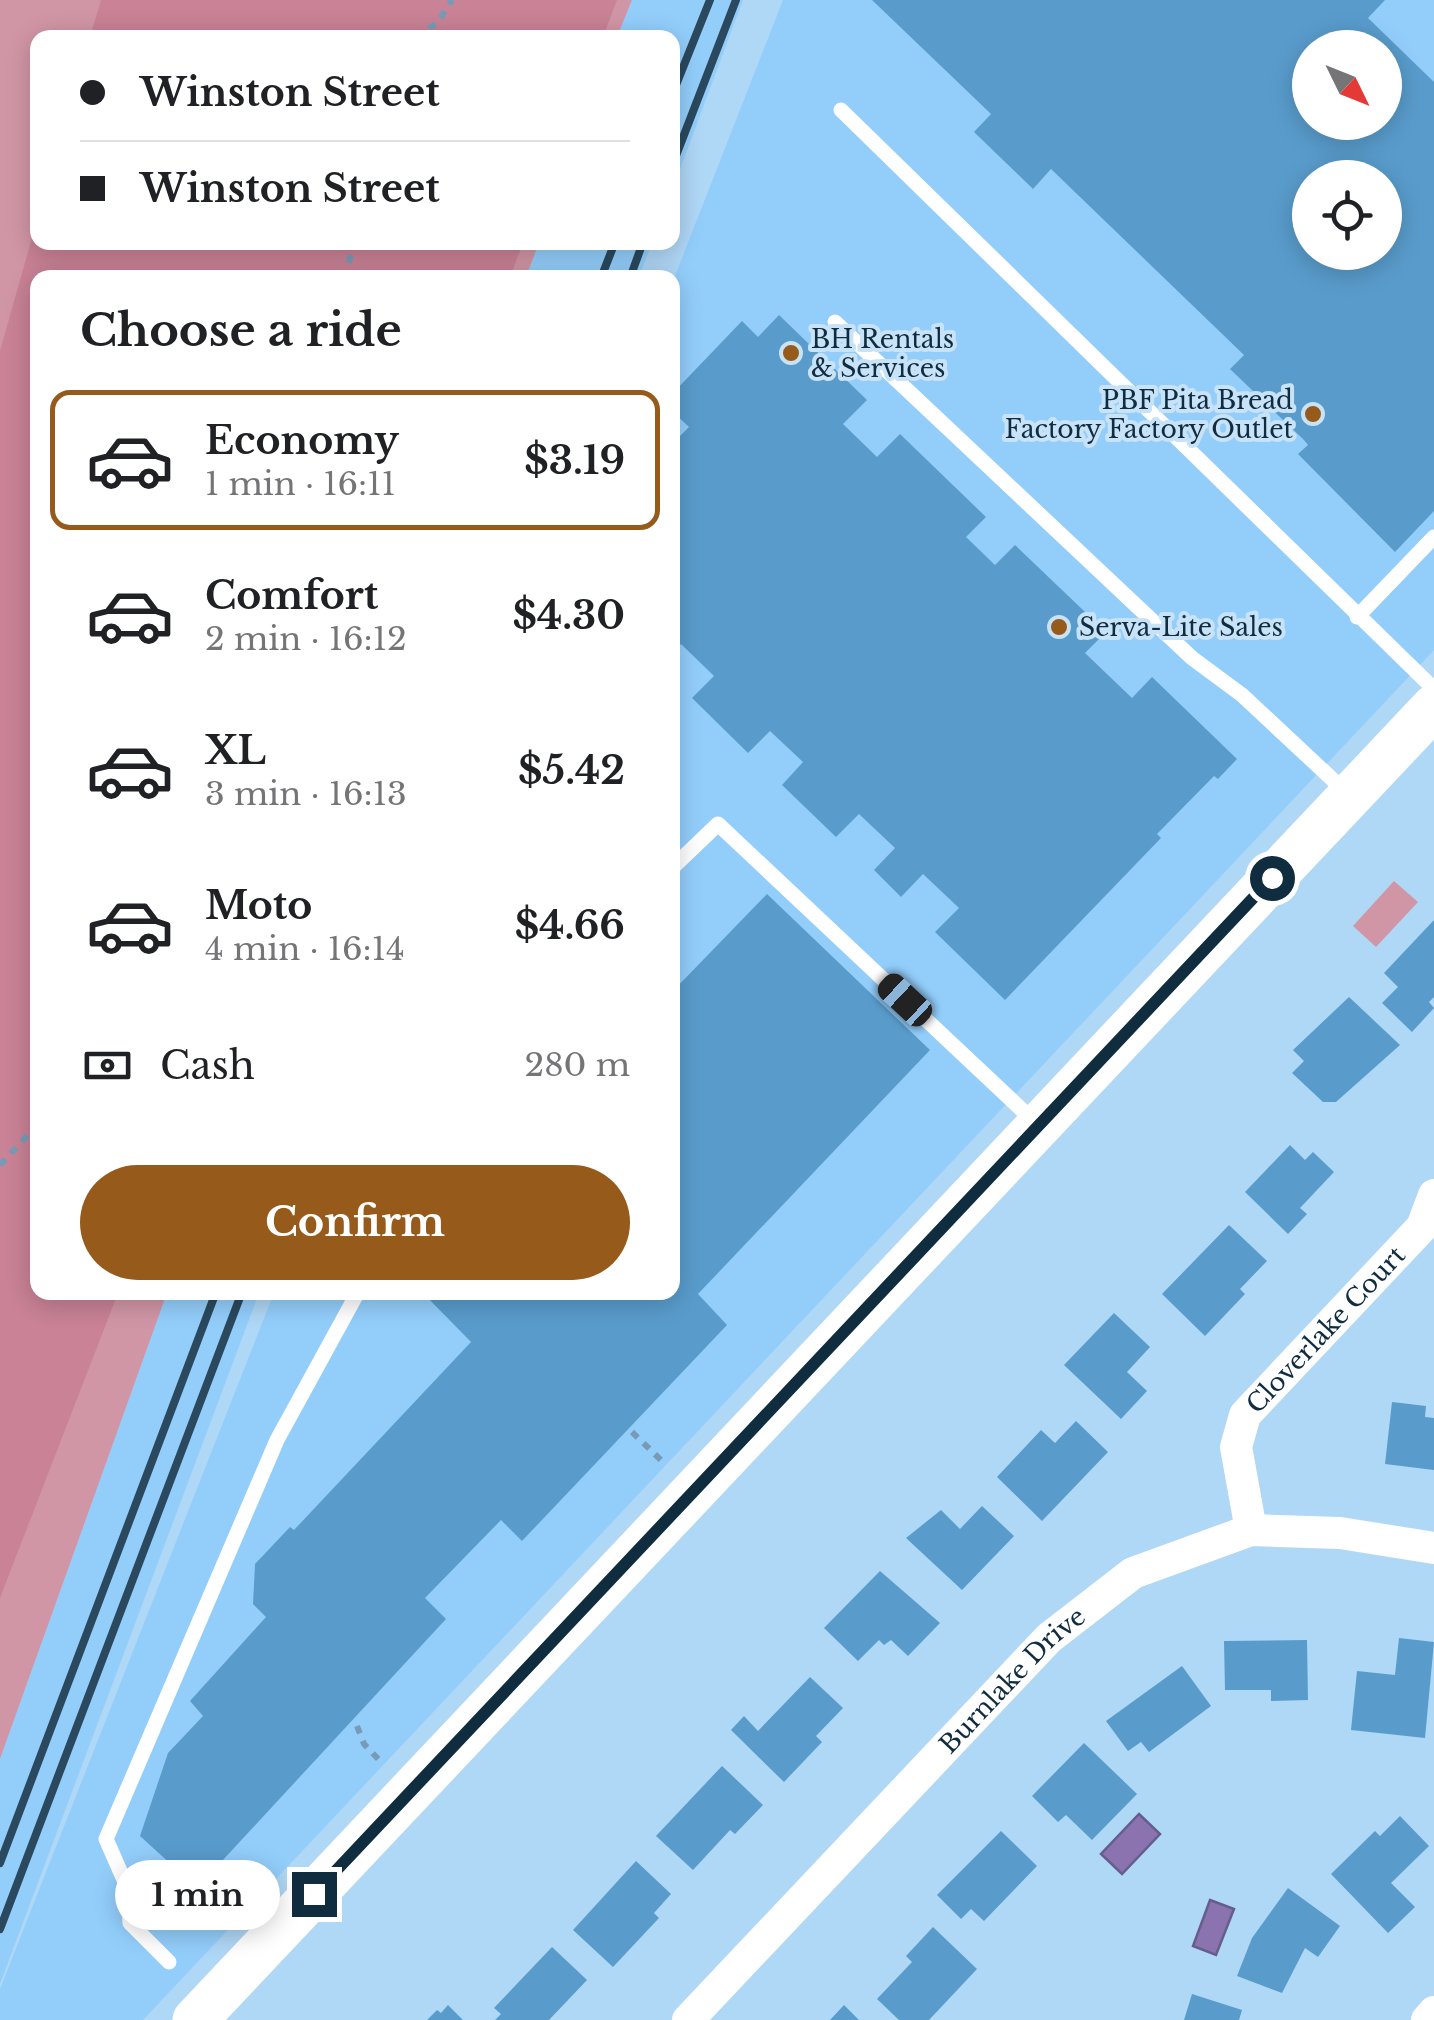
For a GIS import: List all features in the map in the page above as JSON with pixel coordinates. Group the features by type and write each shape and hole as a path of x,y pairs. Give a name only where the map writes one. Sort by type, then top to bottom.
{"street":[{"path":"195,2020 1434,706"},
{"name":"Cloverlake Court","path":"1251,1530 1236,1447 1245,1415 1422,1228 1434,1195"},
{"name":"Burnlake Drive","path":"688,2020 1049,1638 1133,1573 1251,1530 1340,1533 1434,1548"},
{"path":"1427,2020 1434,2012"}],"lane":[{"path":"841,110 1434,689"},
{"path":"835,322 1192,658 1242,695 1350,796"},
{"path":"1357,617 1434,537"},
{"path":"680,860 718,824 1039,1126"},
{"path":"169,1962 130,1924 128,1889 106,1838 276,1440 354,1300"}],"path":[{"path":"427,30 438,22 452,0"},
{"path":"0,1165 30,1133"},
{"path":"632,1432 662,1462"},
{"path":"356,1726 364,1744 380,1761"}],"shaded area":[{"path":"0,0 632,0 620,30 30,30 30,250 536,250 529,270 30,270 30,1300 164,1300 0,1759"},
{"path":"101,0 617,0 606,30 92,30"},
{"path":"632,0 743,0 680,169 680,30 620,30"},
{"path":"783,0 1434,0 1434,650 143,2020 0,2020 0,1989 271,1300 680,1300 677,270"},
{"path":"30,245 30,250 520,250 513,270 30,270 30,1300 115,1300 0,1598 0,351"},
{"path":"536,250 649,250 642,270 529,270"},
{"path":"1394,881 1418,902 1376,947 1353,926"},
{"path":"164,1300 256,1300 0,1984 0,1759"},
{"path":"1139,1814 1160,1834 1122,1874 1101,1854"},
{"path":"1210,1900 1234,1909 1216,1955 1193,1946"}],"building":[{"path":"872,0 1385,0 1368,18 1380,30 1292,30 1292,140 1402,140 1402,51 1434,82 1434,511 1395,552 1298,454 1308,445 1304,440 1230,369 1244,355 1051,169 1033,189 974,132 991,114"},
{"path":"779,315 867,400 843,424 877,457 900,434 986,517 966,537 995,565 1015,545 1106,632 1085,653 1132,698 1152,677 1237,759 1218,779 1214,776 1157,834 1161,838 1005,1000 935,932 959,908 923,874 901,897 874,870 895,848 859,814 836,837 782,785 803,762 770,731 748,753 692,698 714,676 680,645 680,436 689,427 680,419 680,386 742,321 758,337"},
{"path":"767,894 930,1050 698,1294 727,1325 522,1541 501,1520 425,1598 446,1619 197,1888 140,1836 168,1753 203,1716 190,1701 266,1617 253,1604 255,1564 290,1527 294,1530 471,1342 430,1300 680,1300 680,984"},
{"path":"1434,920 1434,997 1429,1002 1434,1008 1412,1032 1382,1003 1398,987 1384,973"},
{"path":"1349,997 1400,1045 1336,1102 1323,1102 1292,1073 1304,1061 1293,1050"},
{"path":"1290,1145 1305,1160 1313,1152 1334,1172 1300,1208 1307,1214 1288,1234 1245,1192"},
{"path":"1229,1225 1267,1261 1240,1289 1245,1294 1205,1336 1162,1294"},
{"path":"1114,1313 1150,1347 1127,1372 1147,1391 1121,1419 1064,1365"},
{"path":"1392,1402 1426,1406 1425,1417 1434,1418 1434,1470 1385,1464"},
{"path":"1076,1421 1108,1452 1042,1521 997,1477 1041,1430 1055,1443"},
{"path":"982,1506 1014,1536 962,1590 906,1538 941,1510 960,1529"},
{"path":"880,1571 940,1623 908,1656 891,1640 884,1645 879,1640 858,1661 824,1628"},
{"path":"1399,1638 1434,1642 1425,1738 1351,1730 1357,1671 1395,1675"},
{"path":"1307,1640 1308,1700 1271,1701 1271,1690 1225,1690 1224,1641"},
{"path":"1182,1666 1211,1706 1149,1752 1141,1742 1128,1751 1106,1721"},
{"path":"810,1677 843,1708 816,1736 822,1742 784,1782 731,1730 744,1716 758,1731"},
{"path":"1084,1743 1137,1794 1092,1840 1066,1815 1058,1822 1032,1796"},
{"path":"722,1766 763,1805 735,1834 730,1830 693,1870 656,1836"},
{"path":"1400,1816 1429,1846 1391,1883 1415,1907 1388,1933 1331,1874 1375,1831 1380,1836"},
{"path":"1001,1831 1037,1866 984,1921 971,1909 961,1919 937,1895"},
{"path":"636,1861 671,1894 654,1913 659,1918 613,1967 573,1930"},
{"path":"1288,1888 1340,1926 1318,1957 1305,1948 1282,1993 1237,1976 1252,1938"},
{"path":"933,1927 977,1969 929,2020 899,2020 877,1999 912,1962 906,1956"},
{"path":"552,1947 587,1980 549,2020 495,2020 501,2014 494,2008"},
{"path":"1192,1994 1242,2010 1239,2020 1184,2020"},
{"path":"448,2005 463,2020 427,2020 437,2010 441,2013"},
{"path":"844,2005 859,2020 830,2020"}],"railway":[{"path":"680,75 710,0"},
{"path":"680,145 736,0"},
{"path":"604,270 612,250"},
{"path":"633,270 640,250"},
{"path":"0,1863 213,1300"},
{"path":"0,1929 239,1300"}],"place":[{"name":"BH Rentals & Services","path":"791,353"},
{"name":"PBF Pita Bread Factory Factory Outlet","path":"1313,414"},
{"name":"Serva-Lite Sales","path":"1059,627"}],"route":[{"path":"314,1894 1272,878"}]}
